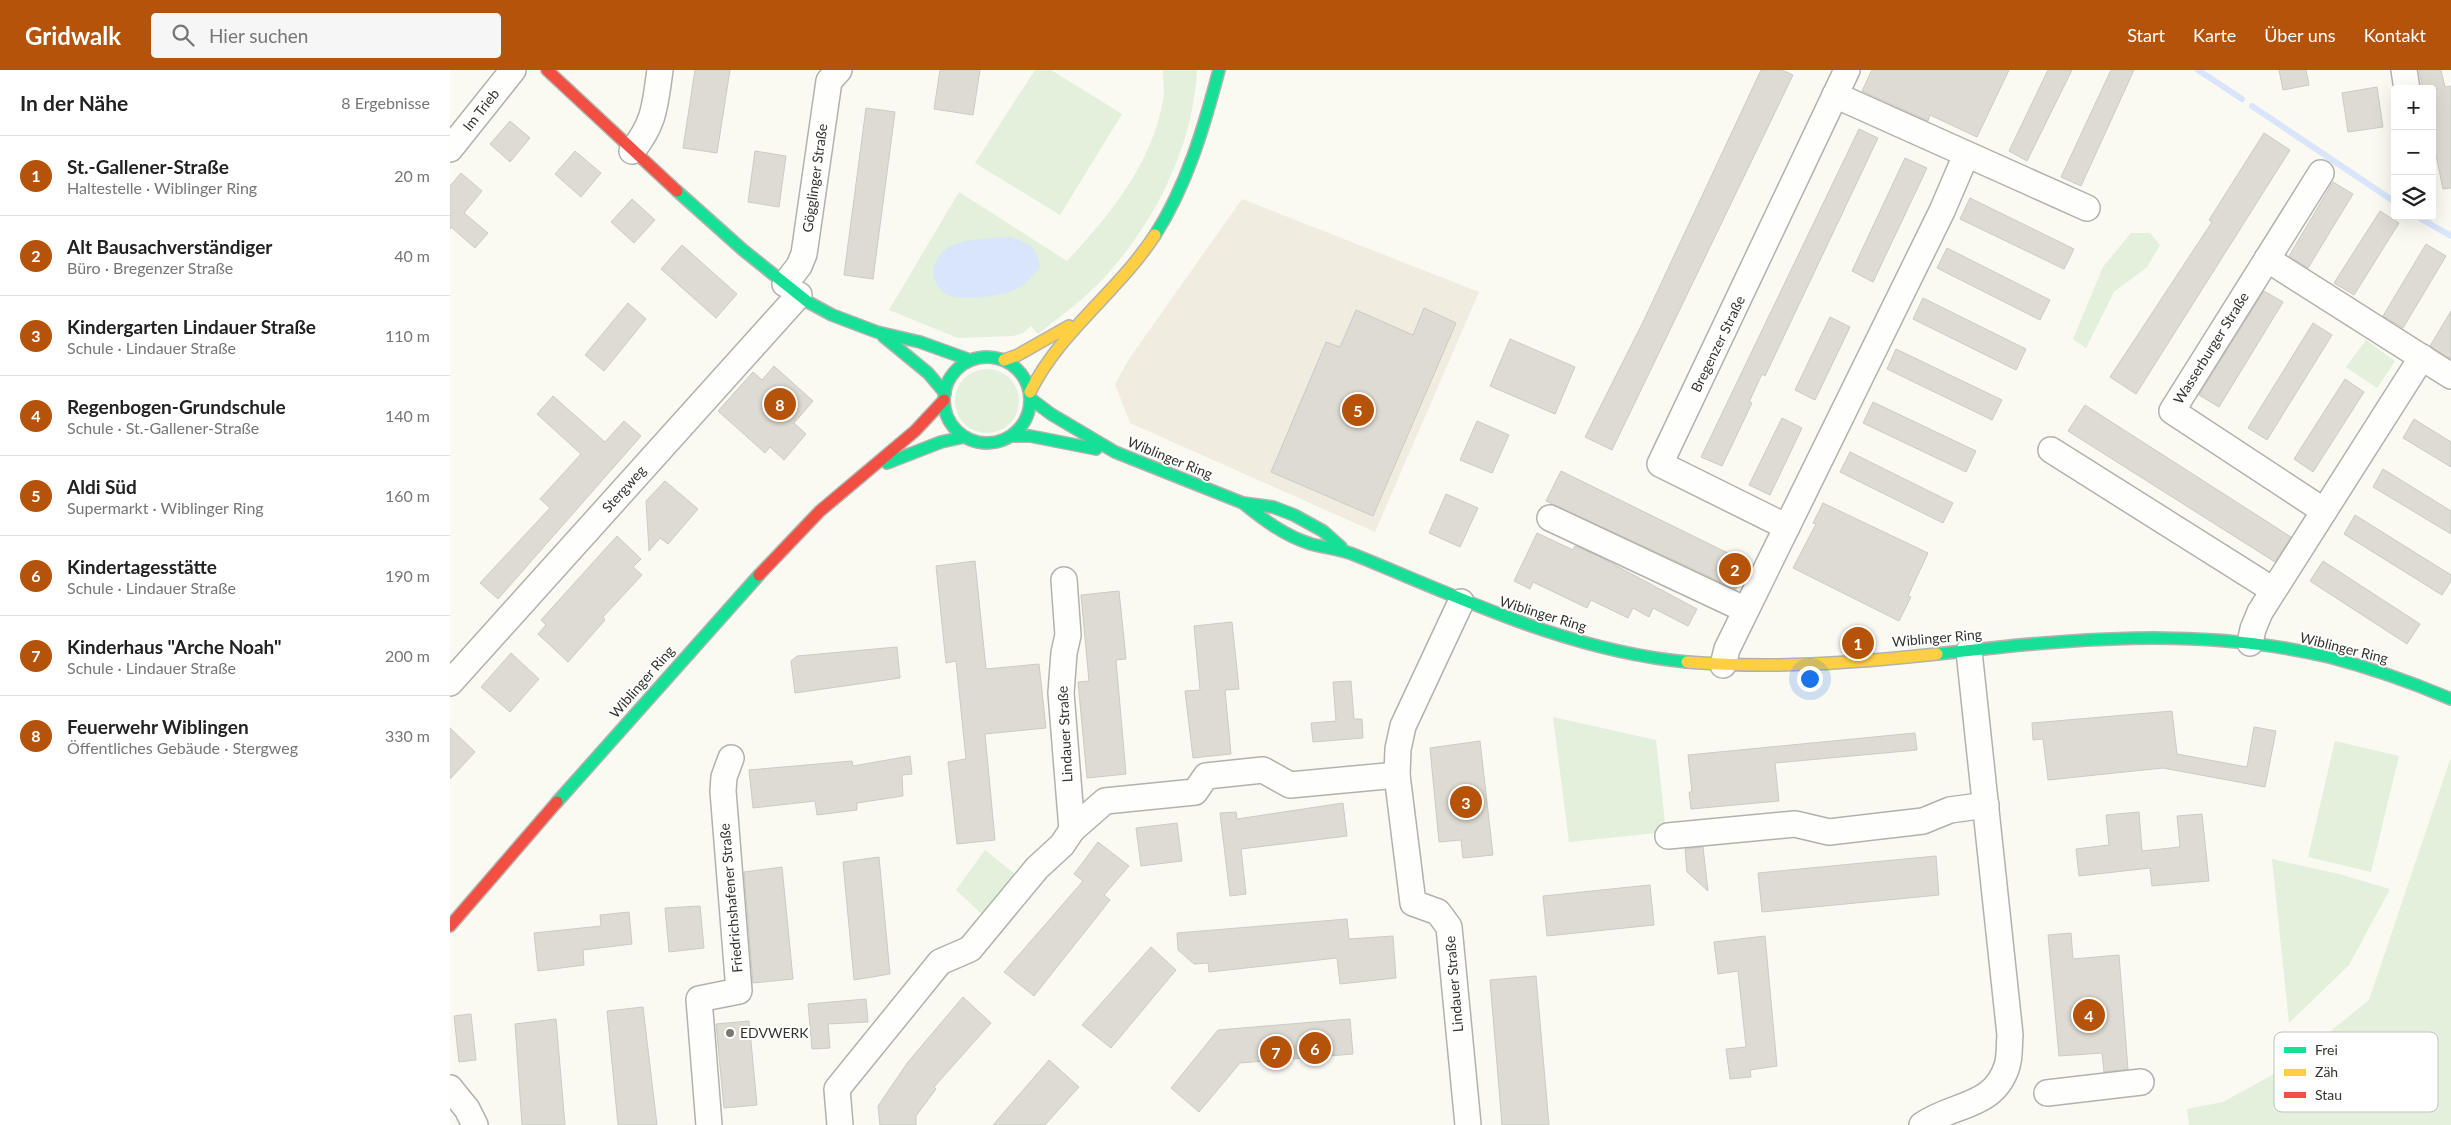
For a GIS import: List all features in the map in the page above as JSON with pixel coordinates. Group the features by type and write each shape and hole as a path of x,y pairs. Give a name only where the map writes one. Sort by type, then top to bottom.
{"street":[{"name":"Im Trieb","path":"450,149 513,70"},
{"path":"547,70 632,152 792,290 832,315 877,332 914,340 970,360 991,357 1004,360 1021,373 1030,395"},
{"path":"632,152 643,139 651,122 660,70"},
{"name":"Gögglinger Straße","path":"792,290 804,254 829,82 839,70"},
{"path":"877,332 928,373 944,396 950,421 964,437 985,444 1000,442 1013,436 1027,419 1030,395 1040,372 1083,318 1128,272 1149,246 1162,223 1194,159 1219,70"},
{"name":"Bregenzer Straße","path":"1787,527 1660,464 1847,70"},
{"path":"2404,70 2406,85"},
{"path":"1835,95 2087,208"},
{"path":"1723,664 1727,648 1942,211 1966,155"},
{"name":"Wasserburger Straße","path":"2322,173 2172,411 2324,510"},
{"path":"2267,259 2451,376"},
{"name":"Stergweg","path":"450,683 792,290"},
{"path":"1004,360 1018,356 1083,318"},
{"path":"2250,643 2255,623 2273,590 2422,357"},
{"path":"944,396 954,373 970,360"},
{"name":"Wiblinger Ring","path":"1030,395 1051,414 1115,452 1243,504 1285,534 1306,542 1346,551 1461,602 1533,628 1590,644 1649,656 1723,664 1809,664 2114,638 2188,638 2250,643 2298,651 2369,668 2450,698"},
{"name":"Wiblinger Ring","path":"450,926 732,602 798,532 843,490 870,470 933,415 944,396"},
{"name":"Wiblinger Ring","path":"1013,436 1030,436 1115,452"},
{"name":"Wiblinger Ring","path":"870,470 941,442 964,437"},
{"path":"2051,450 2273,590"},
{"name":"Wiblinger Ring","path":"1243,504 1273,507 1294,514 1323,531 1346,551"},
{"path":"1550,518 1746,610"},
{"name":"Lindauer Straße","path":"1064,580 1068,635 1064,653 1061,694 1072,830"},
{"name":"Lindauer Straße","path":"1461,602 1403,726 1398,749 1397,775 1413,903 1438,912 1449,927 1468,1125"},
{"path":"1922,1125 1960,1106 1988,1096 1999,1084 2007,1065 2010,1035 1969,651"},
{"name":"Friedrichshafener Straße","path":"710,1125 698,999 739,991 723,791 724,777 731,758"},
{"path":"840,1125 837,1089 940,962 970,949 1037,868 1062,845 1072,830 1104,800 1195,792 1206,776 1263,770 1290,785 1397,775"},
{"path":"1668,836 1709,834 1795,824 1829,832 1923,821 1950,810 1986,805"},
{"path":"2047,1093 2141,1082"},
{"path":"450,1088 467,1110 475,1125"}],"shaded area":[{"path":"1242,199 1479,292 1375,532 1130,423 1115,384 1129,359"}],"green space":[{"path":"1035,70 1051,70 1122,114 1060,215 975,163"},
{"path":"1163,70 1197,70 1194,100 1178,158 1152,213 1135,239 1117,263 1083,298 1038,334 1031,326 1023,333 1013,336 958,338 889,310 959,192 1067,261 1113,207 1139,168 1149,147 1164,97"},
{"path":"2131,233 2150,233 2160,245 2147,267 2114,292 2086,348 2073,339 2103,267"},
{"path":"2366,340 2395,361 2377,388 2346,367"},
{"path":"981,369 993,369 1010,378 1017,389 1019,401 1017,413 1010,424 993,433 981,433 969,428 960,419 955,407 955,395 960,383 969,374"},
{"path":"1553,717 1656,740 1666,832 1569,842"},
{"path":"2335,741 2399,756 2371,872 2308,857"},
{"path":"2451,757 2451,1125 2189,1125 2187,1109 2223,1102 2274,1074 2274,1112 2438,1112 2438,1032 2329,1032 2369,1000"},
{"path":"985,850 1020,878 986,918 956,890"},
{"path":"2272,859 2339,874 2390,889 2349,965 2289,1023"}],"water":[{"path":"1010,237 1031,246 1039,260 1040,267 1022,286 1000,294 970,298 952,296 940,289 934,276 935,263 938,257 949,247 955,244 987,238"}],"building":[{"path":"695,70 730,70 717,153 683,148"},
{"path":"940,70 980,70 973,115 934,109"},
{"path":"1761,70 1782,70 1793,75 1612,450 1585,437 1643,322"},
{"path":"1872,70 2009,70 1977,137 1930,115 1928,121 1862,91"},
{"path":"2048,70 2072,70 2027,161 2009,151"},
{"path":"2111,70 2134,70 2081,186 2061,177"},
{"path":"2279,70 2306,70 2309,85 2283,90"},
{"path":"2419,70 2441,70 2445,87 2451,86 2451,188 2443,189 2436,155 2436,89 2438,89 2436,89 2436,85 2422,85"},
{"path":"2377,87 2383,127 2348,132 2342,93"},
{"path":"866,108 895,112 873,279 844,275"},
{"path":"510,121 530,138 510,162 490,144"},
{"path":"1859,129 1878,138 1765,376 1762,374 1749,402 1752,403 1722,466 1701,457"},
{"path":"2264,133 2290,150 2136,394 2110,377 2212,222 2209,220"},
{"path":"575,151 601,173 581,197 555,174"},
{"path":"755,151 786,156 779,207 748,202"},
{"path":"1905,158 1927,168 1873,282 1852,271"},
{"path":"461,173 482,191 464,213 488,233 475,248 451,227 450,229 450,186"},
{"path":"2333,182 2353,194 2308,268 2289,256"},
{"path":"1970,198 2074,249 2064,269 1960,219"},
{"path":"632,199 655,220 634,243 611,222"},
{"path":"2380,211 2391,218 2391,220 2399,223 2354,295 2334,283"},
{"path":"2426,244 2446,256 2403,328 2383,316"},
{"path":"682,245 737,294 716,318 661,269"},
{"path":"1947,248 2050,300 2040,320 1937,268"},
{"path":"2264,291 2283,302 2219,407 2199,395"},
{"path":"1923,298 2026,349 2016,370 1913,319"},
{"path":"628,303 646,319 604,371 585,355"},
{"path":"1424,308 1456,323 1373,516 1271,472 1326,342 1340,347 1356,310 1413,335"},
{"path":"2451,311 2451,359 2430,346"},
{"path":"1830,317 1850,327 1815,400 1795,390"},
{"path":"2313,323 2332,335 2267,440 2248,428"},
{"path":"1510,339 1575,367 1555,414 1490,386"},
{"path":"1896,349 2002,400 1992,420 1887,369"},
{"path":"774,366 813,401 794,423 806,434 784,460 770,447 765,453 718,411 753,372 762,380"},
{"path":"2345,379 2364,392 2313,472 2294,459"},
{"path":"553,396 605,442 624,421 641,436 498,599 480,583 550,508 540,499 581,454 537,414"},
{"path":"1873,402 1976,451 1966,472 1863,423"},
{"path":"2085,405 2291,537 2275,562 2068,431"},
{"path":"1782,418 1802,428 1770,495 1749,485"},
{"path":"2414,419 2451,442 2451,467 2403,438"},
{"path":"1477,421 1509,435 1492,473 1460,460"},
{"path":"1850,452 1953,503 1943,523 1840,472"},
{"path":"2383,469 2451,511 2451,534 2373,487"},
{"path":"1561,471 1748,563 1736,589 1546,501"},
{"path":"665,481 698,509 668,544 660,538 649,551 646,501"},
{"path":"1446,494 1478,508 1460,547 1429,533"},
{"path":"1823,503 1928,553 1908,596 1911,597 1899,621 1793,568 1816,524 1813,523"},
{"path":"2355,515 2451,575 2451,581 2442,595 2344,534"},
{"path":"1537,533 1573,550 1575,546 1598,556 1697,609 1688,626 1653,608 1649,617 1633,608 1628,618 1591,600 1587,608 1533,582 1530,589 1514,581"},
{"path":"617,536 641,559 633,567 642,575 603,617 605,620 568,662 538,634 546,625 541,620"},
{"path":"975,561 986,669 1039,664 1046,728 985,734 995,840 957,844 948,762 966,759 956,661 946,663 936,566"},
{"path":"2323,561 2420,624 2407,644 2310,581"},
{"path":"1119,591 1126,659 1116,660 1126,774 1087,778 1078,682 1089,681 1081,595"},
{"path":"1232,622 1239,689 1225,690 1231,754 1193,758 1185,691 1200,690 1194,626"},
{"path":"897,647 900,678 795,693 791,661 797,656"},
{"path":"511,653 539,679 510,712 481,687"},
{"path":"1351,681 1354,719 1362,719 1363,738 1313,742 1311,723 1336,721 1333,682"},
{"path":"2172,711 2177,754 2247,767 2254,727 2276,731 2265,787 2163,768 2048,780 2043,739 2033,740 2032,723"},
{"path":"450,728 475,752 450,779"},
{"path":"1915,733 1917,750 1775,763 1779,801 1691,809 1689,792 1692,792 1688,755"},
{"path":"1480,741 1493,855 1463,858 1461,840 1439,842 1430,748"},
{"path":"910,756 912,774 902,775 903,796 857,803 857,810 817,815 815,801 753,808 749,770 852,761 853,766"},
{"path":"1343,803 1347,836 1241,849 1246,894 1230,896 1220,813 1236,812 1237,819"},
{"path":"2139,812 2142,851 2180,847 2177,816 2202,814 2209,881 2152,886 2150,868 2079,876 2076,849 2109,845 2106,815"},
{"path":"1177,823 1182,861 1141,866 1136,828"},
{"path":"1098,842 1129,866 1104,895 1110,900 1034,996 1004,972 1083,881 1074,874"},
{"path":"1703,847 1708,891 1687,872 1685,849"},
{"path":"1936,856 1939,895 1762,912 1758,873"},
{"path":"879,857 890,974 854,980 843,862"},
{"path":"782,867 793,979 753,983 744,872"},
{"path":"1650,885 1654,925 1547,936 1543,896"},
{"path":"700,906 704,948 669,952 665,908"},
{"path":"629,912 632,944 583,950 584,965 538,971 534,933 601,926 600,915"},
{"path":"1347,919 1349,939 1393,936 1396,978 1340,984 1337,958 1209,972 1208,963 1194,964 1178,950 1177,933"},
{"path":"2071,933 2073,959 2119,955 2128,1069 2104,1072 2102,1053 2059,1056 2048,935"},
{"path":"1765,936 1777,1066 1750,1070 1751,1077 1730,1079 1726,1049 1746,1047 1738,971 1718,974 1714,942"},
{"path":"1151,947 1176,970 1111,1048 1082,1025"},
{"path":"1536,976 1549,1125 1502,1125 1490,980"},
{"path":"963,997 991,1023 934,1087 936,1089 916,1116 916,1125 880,1125 878,1106 908,1062"},
{"path":"866,999 868,1022 828,1024 830,1048 812,1049 808,1004"},
{"path":"643,1007 657,1125 618,1125 607,1011"},
{"path":"471,1014 476,1060 459,1062 454,1016"},
{"path":"556,1019 565,1125 522,1125 515,1024"},
{"path":"1350,1019 1353,1054 1240,1063 1199,1112 1171,1088 1218,1030"},
{"path":"749,1021 757,1105 724,1108 716,1024"},
{"path":"1049,1060 1079,1087 1045,1125 993,1125"}],"waterway":[{"path":"2198,70 2242,99"},
{"path":"2252,106 2391,199"},
{"path":"2423,220 2451,236"}],"traffic: fast":[{"path":"1155,235 1185,176 1201,134 1219,70"},
{"path":"677,191 743,250 808,302 832,315 877,332 920,342 970,360"},
{"path":"883,336 928,373 945,393"},
{"path":"979,357 995,357 1004,360 1018,369 1027,383 1030,400 1027,417 1018,431 1004,440 995,443 979,443 963,436 951,424 944,408 944,392 951,376 963,364 979,357"},
{"path":"1031,399 1051,414 1115,452 1243,503 1273,507 1294,515 1323,531 1341,547"},
{"path":"1013,436 1030,436 1096,449"},
{"path":"887,463 941,442 964,437"},
{"path":"1243,503 1275,527 1301,541 1350,553 1517,621 1601,647 1643,656 1687,662"},
{"path":"557,802 759,575"},
{"path":"1937,654 2085,640 2183,638 2232,641 2280,647 2329,657 2391,676 2451,699"}],"traffic: slow":[{"path":"1030,392 1042,370 1057,350 1124,275 1155,235"},
{"path":"1004,360 1018,355 1069,326"},
{"path":"1687,662 1781,665 1875,660 1937,654"}],"traffic: jam":[{"path":"547,70 677,191"},
{"path":"759,575 820,511 915,431 944,400"},
{"path":"450,926 557,802"}],"place":[{"name":"Feuerwehr Wiblingen","path":"780,404"},
{"name":"Aldi Süd","path":"1358,410"},
{"name":"Alt Bausachverständiger","path":"1735,569"},
{"name":"St.-Gallener-Straße","path":"1858,643"},
{"name":"Kindergarten Lindauer Straße","path":"1466,802"},
{"name":"Regenbogen-Grundschule","path":"2089,1015"},
{"name":"EDVWERK","path":"730,1033"},
{"name":"Kindertagesstätte","path":"1315,1048"},
{"name":"Kinderhaus \"Arche Noah\"","path":"1276,1052"}]}
